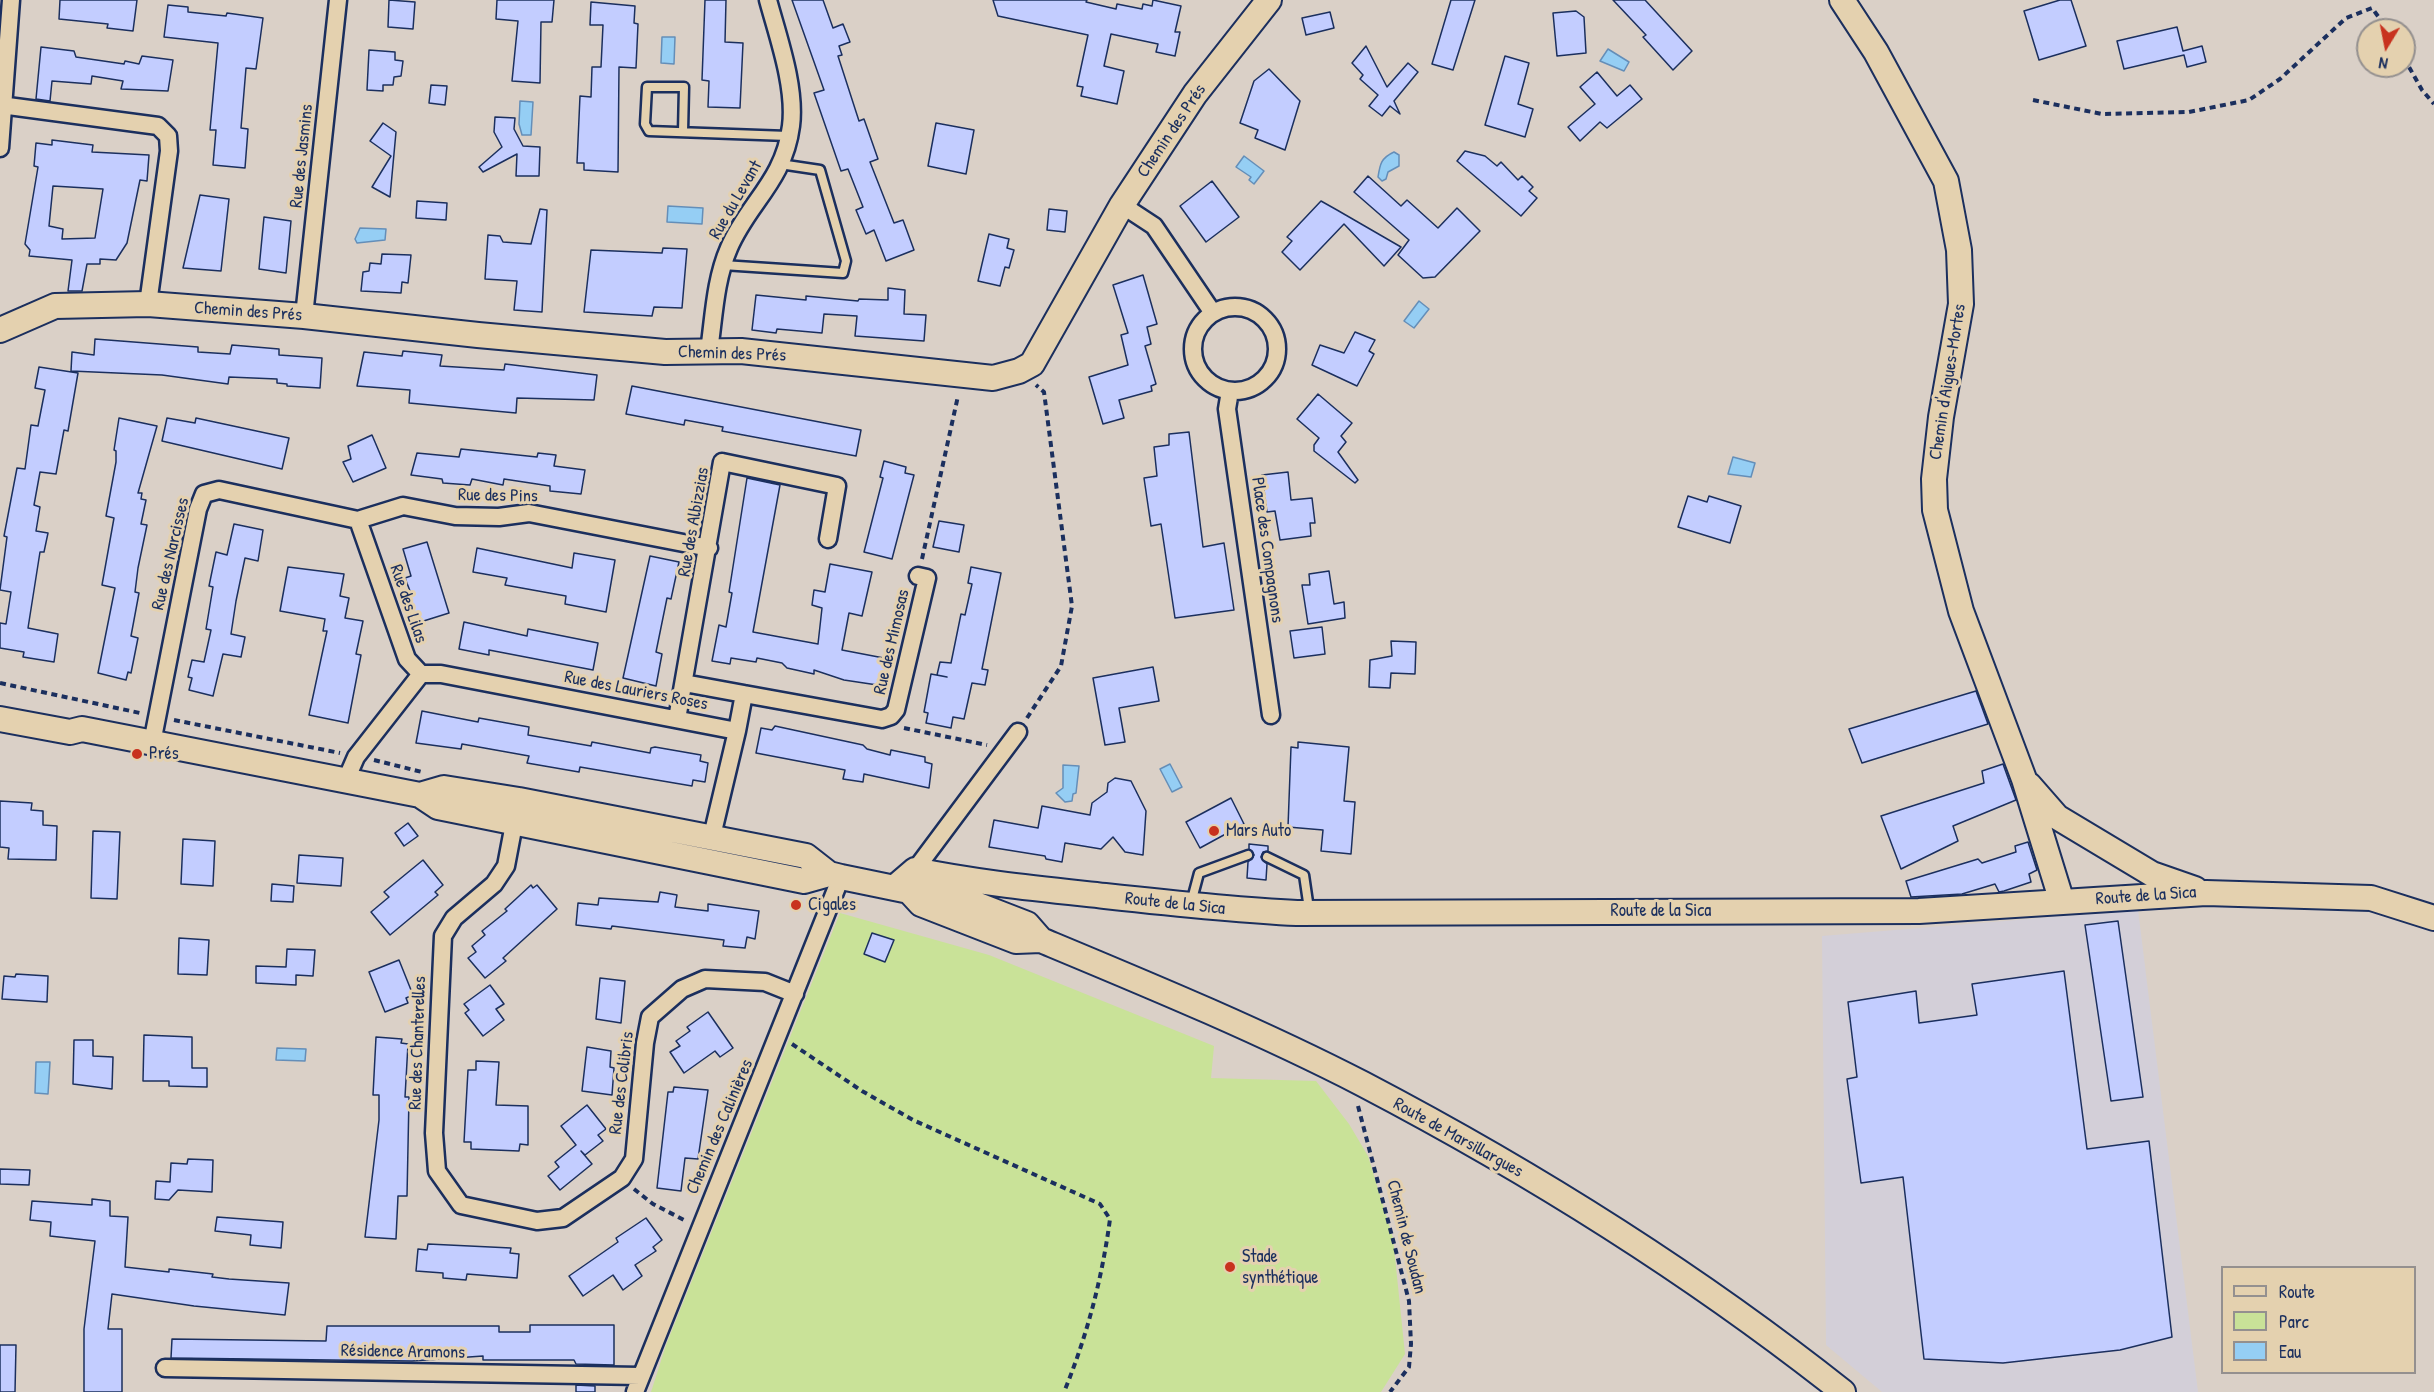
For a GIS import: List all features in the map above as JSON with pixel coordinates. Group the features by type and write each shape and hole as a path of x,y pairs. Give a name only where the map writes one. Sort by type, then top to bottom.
{"street":[{"path":"0,148 11,0"},
{"name":"Rue des Jasmins","path":"304,316 338,0"},
{"name":"Rue du Levant","path":"709,351 719,273 730,246 774,180 791,125 787,68 768,0"},
{"name":"Chemin des Prés","path":"0,330 55,306 148,304 304,316 665,352 709,351 886,365 993,378 1019,371 1032,364 1122,205 1195,94 1269,0"},
{"name":"Chemin d'Aigues-Mortes","path":"1842,0 1876,52 1946,181 1959,250 1961,304 1940,427 1934,479 1935,510 1960,611 2024,779 2062,902"},
{"path":"2,105 158,126 168,136 169,151 148,304"},
{"path":"1122,205 1154,226 1213,313"},
{"path":"1237,307 1252,311 1264,319 1273,331 1277,345 1276,360 1270,374 1259,384 1245,390 1230,391 1216,387 1204,378 1195,358 1195,336 1202,323 1213,313 1237,307"},
{"name":"Place des Compagnons","path":"1230,391 1227,409 1271,715"},
{"name":"Rue des Albizzias","path":"677,719 709,548 722,462 837,486 828,539"},
{"name":"Rue des Narcisses","path":"152,743 198,509 204,494 219,490 358,520"},
{"name":"Rue des Pins","path":"358,520 403,506 455,516 498,517 529,513 709,548"},
{"name":"Rue des Lilas","path":"358,520 406,659 421,674"},
{"name":"Rue des Mimosas","path":"684,683 882,719 891,716 896,710 927,578 918,576"},
{"path":"346,780 356,757 421,674"},
{"name":"Rue des Lauriers Roses","path":"421,674 441,674 737,731"},
{"path":"702,862 712,836 744,694"},
{"path":"0,704 73,721 82,729"},
{"path":"0,719 70,732 82,729 420,795 438,807 702,862 804,881 835,875"},
{"path":"906,883 1018,732"},
{"name":"Chemin d'Aigues-Mortes","path":"2024,779 2057,817 2152,874 2206,893"},
{"path":"420,795 444,788 712,836 806,856 835,875"},
{"path":"514,824 519,800"},
{"name":"Rue des Chanterelles","path":"514,824 506,866 494,884 454,918 443,936 434,1133 437,1171 461,1205 537,1221 563,1218 622,1178"},
{"name":"Route de Marsillargues","path":"835,875 929,886 1027,924 1041,940 1238,1024 1363,1084 1532,1179 1684,1274 1843,1392"},
{"name":"Chemin des Calinières","path":"635,1392 780,1036 835,875"},
{"name":"Route de la Sica","path":"906,883 965,880 1191,905 1310,913 1919,911 2206,893 2371,898 2434,918"},
{"name":"Rue des Colibris","path":"622,1178 634,1159 645,1043 650,1017 682,989 705,979 765,982 795,994"},
{"name":"Résidence Aramons","path":"165,1368 640,1376"}],"lane":[{"path":"683,132 684,87 648,87 645,124 649,131 788,136"},
{"path":"723,265 843,273 846,261 820,170 780,164"},
{"path":"1191,905 1199,873 1248,855"},
{"path":"1267,857 1304,875 1310,913"}],"path":[{"path":"2033,100 2102,114 2189,112 2249,100 2280,79 2346,18 2372,8 2379,18"},
{"path":"2415,78 2434,104"},
{"path":"1018,732 1061,666 1072,606 1044,392 1019,371"},
{"path":"918,576 963,375"},
{"path":"0,683 419,769 444,788"},
{"path":"891,716 900,727 1006,749"},
{"path":"780,1036 862,1091 913,1120 1100,1204 1110,1219 1104,1268 1079,1356 1064,1392"},
{"name":"Chemin de Soudan","path":"1363,1084 1358,1112 1384,1196 1409,1301 1411,1344 1409,1367 1390,1392"},
{"path":"622,1178 653,1204 700,1228"}],"shaded area":[{"path":"2138,910 2198,1392 1882,1392 1826,1345 1822,936"}],"green space":[{"path":"840,913 989,955 1214,1046 1211,1078 1316,1081 1349,1124 1368,1156 1393,1238 1405,1354 1381,1392 651,1392 666,1345"}],"water":[{"path":"662,37 675,37 674,64 661,63"},
{"path":"1608,49 1629,62 1624,71 1600,61"},
{"path":"520,101 533,102 531,135 522,135 519,124"},
{"path":"1394,152 1399,155 1399,166 1388,172 1386,179 1382,181 1378,177 1381,165 1386,157"},
{"path":"1244,156 1264,171 1254,184 1249,180 1251,177 1236,167"},
{"path":"668,206 703,208 702,224 667,222"},
{"path":"360,228 386,229 385,240 357,243 355,239"},
{"path":"1419,301 1429,309 1414,328 1404,321"},
{"path":"1733,457 1755,463 1751,477 1728,474"},
{"path":"1170,764 1182,787 1172,792 1160,769"},
{"path":"1063,765 1079,766 1076,793 1073,794 1072,801 1065,802 1056,793 1063,788"},
{"path":"277,1048 306,1049 305,1061 276,1060"},
{"path":"36,1062 50,1062 48,1094 35,1093"}],"building":[{"path":"60,0 137,0 133,31 107,28 108,24 59,19"},
{"path":"389,0 415,2 413,29 388,27"},
{"path":"497,0 554,0 552,22 541,22 540,83 512,81 518,21 496,19"},
{"path":"705,0 726,0 725,42 743,43 740,108 708,107 709,81 702,80"},
{"path":"792,0 823,0 833,28 843,24 850,42 839,46 842,55 838,56 859,121 864,119 878,159 870,162 894,223 903,220 914,250 886,261 874,230 866,234 856,210 863,207 848,169 841,171 814,93 824,90"},
{"path":"993,0 1087,0 1086,2 1116,9 1117,4 1142,9 1143,4 1152,6 1153,0 1181,6 1175,32 1180,32 1175,56 1156,52 1158,44 1111,34 1104,66 1124,71 1117,104 1081,96 1083,87 1077,86 1088,35 998,16"},
{"path":"1451,0 1475,0 1453,70 1432,64"},
{"path":"1613,0 1645,0 1692,51 1673,70 1643,37 1646,35"},
{"path":"2060,0 2071,0 2086,46 2039,60 2024,11"},
{"path":"591,2 635,6 634,23 638,24 636,68 619,67 618,172 584,170 584,163 577,163 580,96 591,97 592,67 601,67 603,25 590,25"},
{"path":"168,5 188,7 188,12 226,16 227,13 263,18 256,69 246,68 241,128 248,129 245,168 213,165 216,130 210,130 218,43 164,37"},
{"path":"1576,11 1584,17 1586,53 1557,56 1553,13"},
{"path":"1330,12 1334,28 1306,35 1302,18"},
{"path":"2177,27 2183,51 2202,46 2206,62 2187,67 2184,55 2124,69 2117,41"},
{"path":"1366,46 1387,87 1408,63 1418,72 1394,101 1400,114 1390,106 1382,116 1369,106 1378,95 1360,79 1363,75 1352,63"},
{"path":"41,47 74,51 76,57 124,64 125,61 139,64 142,56 173,60 168,91 121,89 123,81 92,76 91,84 52,81 50,101 36,99"},
{"path":"369,50 395,52 395,60 403,61 401,76 394,77 393,85 383,85 383,91 367,90"},
{"path":"1505,56 1529,63 1518,104 1533,109 1525,137 1485,125"},
{"path":"1269,69 1300,101 1285,150 1255,138 1258,130 1240,123 1254,81"},
{"path":"1597,72 1617,96 1630,85 1642,99 1607,128 1600,122 1580,141 1568,127 1595,104 1580,87"},
{"path":"431,85 447,86 445,105 429,103"},
{"path":"495,117 515,118 514,129 523,146 540,147 539,176 516,176 517,154 483,172 479,167 502,147 494,132"},
{"path":"383,123 396,132 390,197 372,187 391,156 370,141"},
{"path":"936,123 974,130 966,174 928,166"},
{"path":"52,140 93,145 92,152 149,155 147,181 140,180 127,243 116,260 100,259 100,264 87,264 82,291 68,291 72,260 29,256 30,250 25,244 38,167 34,166 36,143 52,145","holes":["53,186 103,189 95,238 62,239 63,229 49,226"]},
{"path":"1465,151 1485,156 1497,166 1501,162 1518,180 1522,176 1533,187 1529,191 1537,198 1521,216 1457,161"},
{"path":"1368,176 1401,206 1407,200 1438,228 1457,208 1480,231 1435,277 1423,278 1398,255 1409,240 1354,192"},
{"path":"1212,181 1239,217 1206,242 1180,206"},
{"path":"200,195 229,199 221,271 183,268"},
{"path":"417,201 447,203 446,220 416,218"},
{"path":"1321,201 1401,247 1384,266 1344,224 1300,270 1282,252 1292,241 1287,237"},
{"path":"540,209 547,210 542,312 514,310 517,281 485,279 488,235 500,236 503,242 531,244"},
{"path":"1049,209 1067,211 1065,232 1047,230"},
{"path":"264,217 291,221 286,273 259,269"},
{"path":"989,234 1009,239 1007,248 1014,250 1009,268 1005,267 1000,286 978,281"},
{"path":"663,248 687,249 682,308 654,307 652,316 584,312 591,250 662,253"},
{"path":"382,254 411,255 408,283 402,282 401,293 361,291 363,272 369,271 370,263 381,264"},
{"path":"1143,275 1157,324 1147,327 1151,344 1145,346 1156,384 1151,386 1152,391 1119,400 1124,418 1103,424 1089,377 1128,365 1121,335 1128,333 1113,285"},
{"path":"888,288 905,290 904,314 926,315 924,341 855,336 857,316 824,314 822,333 777,329 776,333 752,330 756,295 806,300 806,296 858,301 859,299 888,300"},
{"path":"1355,332 1375,340 1369,351 1374,354 1357,386 1312,365 1320,345 1344,353"},
{"path":"95,339 198,347 198,352 230,354 232,345 279,349 279,355 322,358 320,388 287,386 287,384 277,383 277,379 229,377 228,384 162,375 71,371 72,352 94,355"},
{"path":"403,351 442,355 440,366 504,370 505,364 597,375 594,400 517,398 516,413 409,403 410,390 357,386 364,352 402,356"},
{"path":"39,367 78,373 68,431 64,430 56,474 40,472 34,505 40,507 36,531 48,533 44,552 40,552 28,628 58,634 54,662 23,657 24,652 0,648 0,623 6,624 11,592 0,590 7,537 4,536 17,468 25,469 31,425 38,426 45,390 35,388"},
{"path":"632,386 861,430 856,456 722,431 723,427 685,420 684,425 626,414"},
{"path":"1318,394 1352,423 1341,436 1346,442 1338,452 1358,480 1355,483 1314,451 1314,445 1319,438 1297,419"},
{"path":"119,418 157,426 138,493 142,493 141,499 146,500 141,524 147,525 138,568 135,592 139,593 131,636 138,638 131,673 128,672 126,680 98,673 115,588 102,585 114,518 106,516 116,462 116,451 114,450"},
{"path":"167,418 195,423 196,418 289,438 282,469 162,441"},
{"path":"1189,432 1203,547 1224,543 1234,610 1175,618 1161,524 1151,526 1144,478 1157,476 1154,447 1169,445 1169,434"},
{"path":"372,435 386,468 353,482 343,462 351,459 348,446"},
{"path":"461,449 537,457 538,453 556,455 554,466 585,470 581,494 550,491 550,486 504,479 503,485 472,479 470,485 443,483 442,479 411,475 417,453 459,457"},
{"path":"884,461 906,467 905,473 914,475 892,559 864,552 883,478 880,477"},
{"path":"1288,472 1291,500 1312,498 1315,523 1310,523 1311,536 1280,540 1275,511 1267,512 1262,475"},
{"path":"747,478 780,485 753,632 818,644 822,608 812,605 814,590 825,592 830,564 872,572 862,616 849,613 842,650 889,659 884,686 844,680 814,670 814,674 787,668 782,663 757,658 756,662 731,658 730,664 712,661 719,625 726,627 732,593 729,592"},
{"path":"1688,496 1707,502 1709,496 1741,506 1730,543 1678,527"},
{"path":"939,521 964,525 959,552 933,547"},
{"path":"234,524 263,530 258,561 245,558 236,601 231,634 245,637 241,657 223,654 213,696 189,690 192,678 188,677 192,660 204,662 211,630 206,629 213,587 209,586 216,552 227,555"},
{"path":"427,542 449,613 414,624 404,593 410,591 405,578 411,576 403,549"},
{"path":"477,548 572,568 574,553 615,560 606,612 565,604 566,596 505,585 507,578 473,572"},
{"path":"650,556 679,562 671,599 667,598 656,652 662,654 656,686 623,678"},
{"path":"288,567 344,574 340,596 349,598 345,618 363,621 356,654 361,655 348,723 309,715 327,631 323,631 325,619 280,611"},
{"path":"971,567 1001,573 982,669 988,670 985,685 972,683 964,719 953,717 951,728 926,723 928,713 924,712 931,674 947,677 937,675 940,662 951,663 961,614 965,615 972,584 968,583"},
{"path":"1329,571 1334,604 1344,602 1345,618 1308,624 1302,585 1310,585 1309,574"},
{"path":"464,622 527,636 528,629 598,643 593,670 489,650 489,655 459,649"},
{"path":"1322,627 1325,654 1294,658 1290,631"},
{"path":"1391,641 1416,642 1415,674 1391,673 1390,688 1369,687 1370,660 1392,656"},
{"path":"1153,667 1159,701 1119,708 1125,742 1105,745 1093,678"},
{"path":"1976,691 1988,724 1862,763 1849,729"},
{"path":"422,711 478,722 479,718 529,727 528,735 591,746 592,742 650,753 651,748 655,747 701,755 700,761 708,763 705,782 693,780 692,786 580,767 579,772 527,763 529,756 462,744 461,749 416,743"},
{"path":"775,726 863,745 867,749 890,755 891,750 925,757 925,762 932,764 929,788 864,774 863,782 843,779 845,770 756,753 761,728 772,730"},
{"path":"1298,742 1349,747 1344,801 1355,802 1351,854 1321,851 1323,830 1288,827 1291,747 1298,748"},
{"path":"2003,764 2016,800 1953,826 1958,841 1901,869 1881,816 1984,783 1982,771"},
{"path":"1115,778 1131,781 1146,811 1143,855 1125,852 1113,837 1101,849 1065,843 1062,862 1046,859 1045,856 989,847 994,820 1038,828 1042,806 1090,815 1092,803 1107,792 1108,783"},
{"path":"1231,798 1244,824 1200,848 1186,822"},
{"path":"0,801 32,803 31,810 43,811 43,825 57,826 56,860 8,859 9,848 0,847"},
{"path":"408,823 418,836 404,846 395,833"},
{"path":"93,831 120,832 117,899 91,898"},
{"path":"183,839 215,841 213,886 181,884"},
{"path":"2028,842 2037,870 2029,874 2031,882 1999,892 1995,884 1962,894 1911,897 1906,881 1978,859 1982,863 2016,852 2015,846"},
{"path":"1249,844 1268,846 1268,851 1263,852 1261,857 1267,864 1266,880 1247,878 1248,862 1254,855 1249,849"},
{"path":"299,855 343,858 341,886 297,883"},
{"path":"423,860 443,885 435,892 438,895 390,935 371,912 389,897 384,892"},
{"path":"272,884 294,886 293,902 271,901"},
{"path":"531,885 533,888 537,885 557,909 503,958 506,961 485,978 468,958 476,952 472,946 485,935 482,931 507,911 505,909"},
{"path":"660,892 677,895 675,907 708,911 708,904 759,911 755,939 747,937 745,948 723,946 724,940 612,926 611,929 576,925 578,903 598,905 599,898 658,902"},
{"path":"2118,921 2143,1097 2111,1101 2085,925"},
{"path":"872,933 894,940 885,962 864,954"},
{"path":"179,938 209,940 207,975 178,974"},
{"path":"287,949 315,950 313,976 296,975 296,985 256,983 256,966 286,967"},
{"path":"399,960 413,995 406,998 408,1003 385,1012 369,972"},
{"path":"2064,971 2087,1149 2149,1141 2172,1337 2120,1350 2003,1363 1924,1359 1903,1177 1861,1183 1847,1079 1857,1077 1848,1002 1916,991 1919,1023 1977,1015 1972,984"},
{"path":"16,974 48,976 47,1002 2,999 4,976 15,977"},
{"path":"600,978 625,981 621,1023 596,1019"},
{"path":"490,985 504,1004 496,1009 504,1020 483,1036 465,1013 469,1010 464,1004"},
{"path":"708,1012 733,1048 720,1057 715,1051 684,1073 670,1052 680,1046 676,1041 690,1031 687,1027"},
{"path":"144,1035 192,1037 192,1068 207,1068 207,1087 169,1086 169,1081 143,1081"},
{"path":"376,1037 402,1039 401,1043 408,1044 405,1097 409,1097 407,1196 398,1196 396,1239 365,1237 379,1120 379,1095 373,1095"},
{"path":"74,1040 93,1040 93,1056 113,1057 112,1089 73,1084"},
{"path":"587,1047 611,1051 610,1067 614,1068 612,1095 582,1091"},
{"path":"476,1061 499,1062 496,1105 528,1106 528,1145 520,1144 519,1151 471,1149 471,1142 464,1142 468,1070 476,1070"},
{"path":"674,1087 708,1090 698,1159 685,1158 681,1191 657,1188 668,1092 673,1092"},
{"path":"587,1105 606,1129 598,1135 603,1141 585,1155 581,1151 592,1164 560,1190 548,1176 559,1167 555,1162 576,1145 561,1126"},
{"path":"188,1159 213,1160 212,1192 178,1190 169,1200 155,1199 156,1181 170,1182 171,1163 187,1164"},
{"path":"0,1169 30,1170 29,1185 0,1184"},
{"path":"92,1199 110,1201 110,1216 128,1217 125,1267 169,1272 169,1269 213,1274 212,1277 229,1279 289,1283 285,1315 194,1306 112,1294 108,1329 122,1329 122,1392 84,1392 84,1329 95,1241 50,1236 51,1222 30,1220 32,1201 92,1205"},
{"path":"217,1217 283,1222 281,1248 250,1245 251,1235 215,1231"},
{"path":"646,1218 662,1240 653,1247 656,1251 635,1265 642,1276 623,1290 613,1275 583,1296 569,1276 618,1242 616,1238"},
{"path":"428,1244 511,1248 510,1253 519,1254 517,1278 467,1274 466,1280 443,1278 443,1273 416,1271 418,1249 427,1250"},
{"path":"530,1325 614,1325 614,1365 576,1364 574,1360 483,1360 483,1356 412,1361 171,1358 172,1339 326,1341 327,1326 499,1326 499,1332 530,1332"},
{"path":"0,1345 16,1345 15,1392 0,1392"},
{"path":"576,1385 595,1386 595,1392 576,1392"}],"place":[{"name":"Prés","path":"137,754"},
{"name":"Mars Auto","path":"1214,831"},
{"name":"Cigales","path":"796,905"},
{"name":"Stade synthétique","path":"1230,1267"}]}
